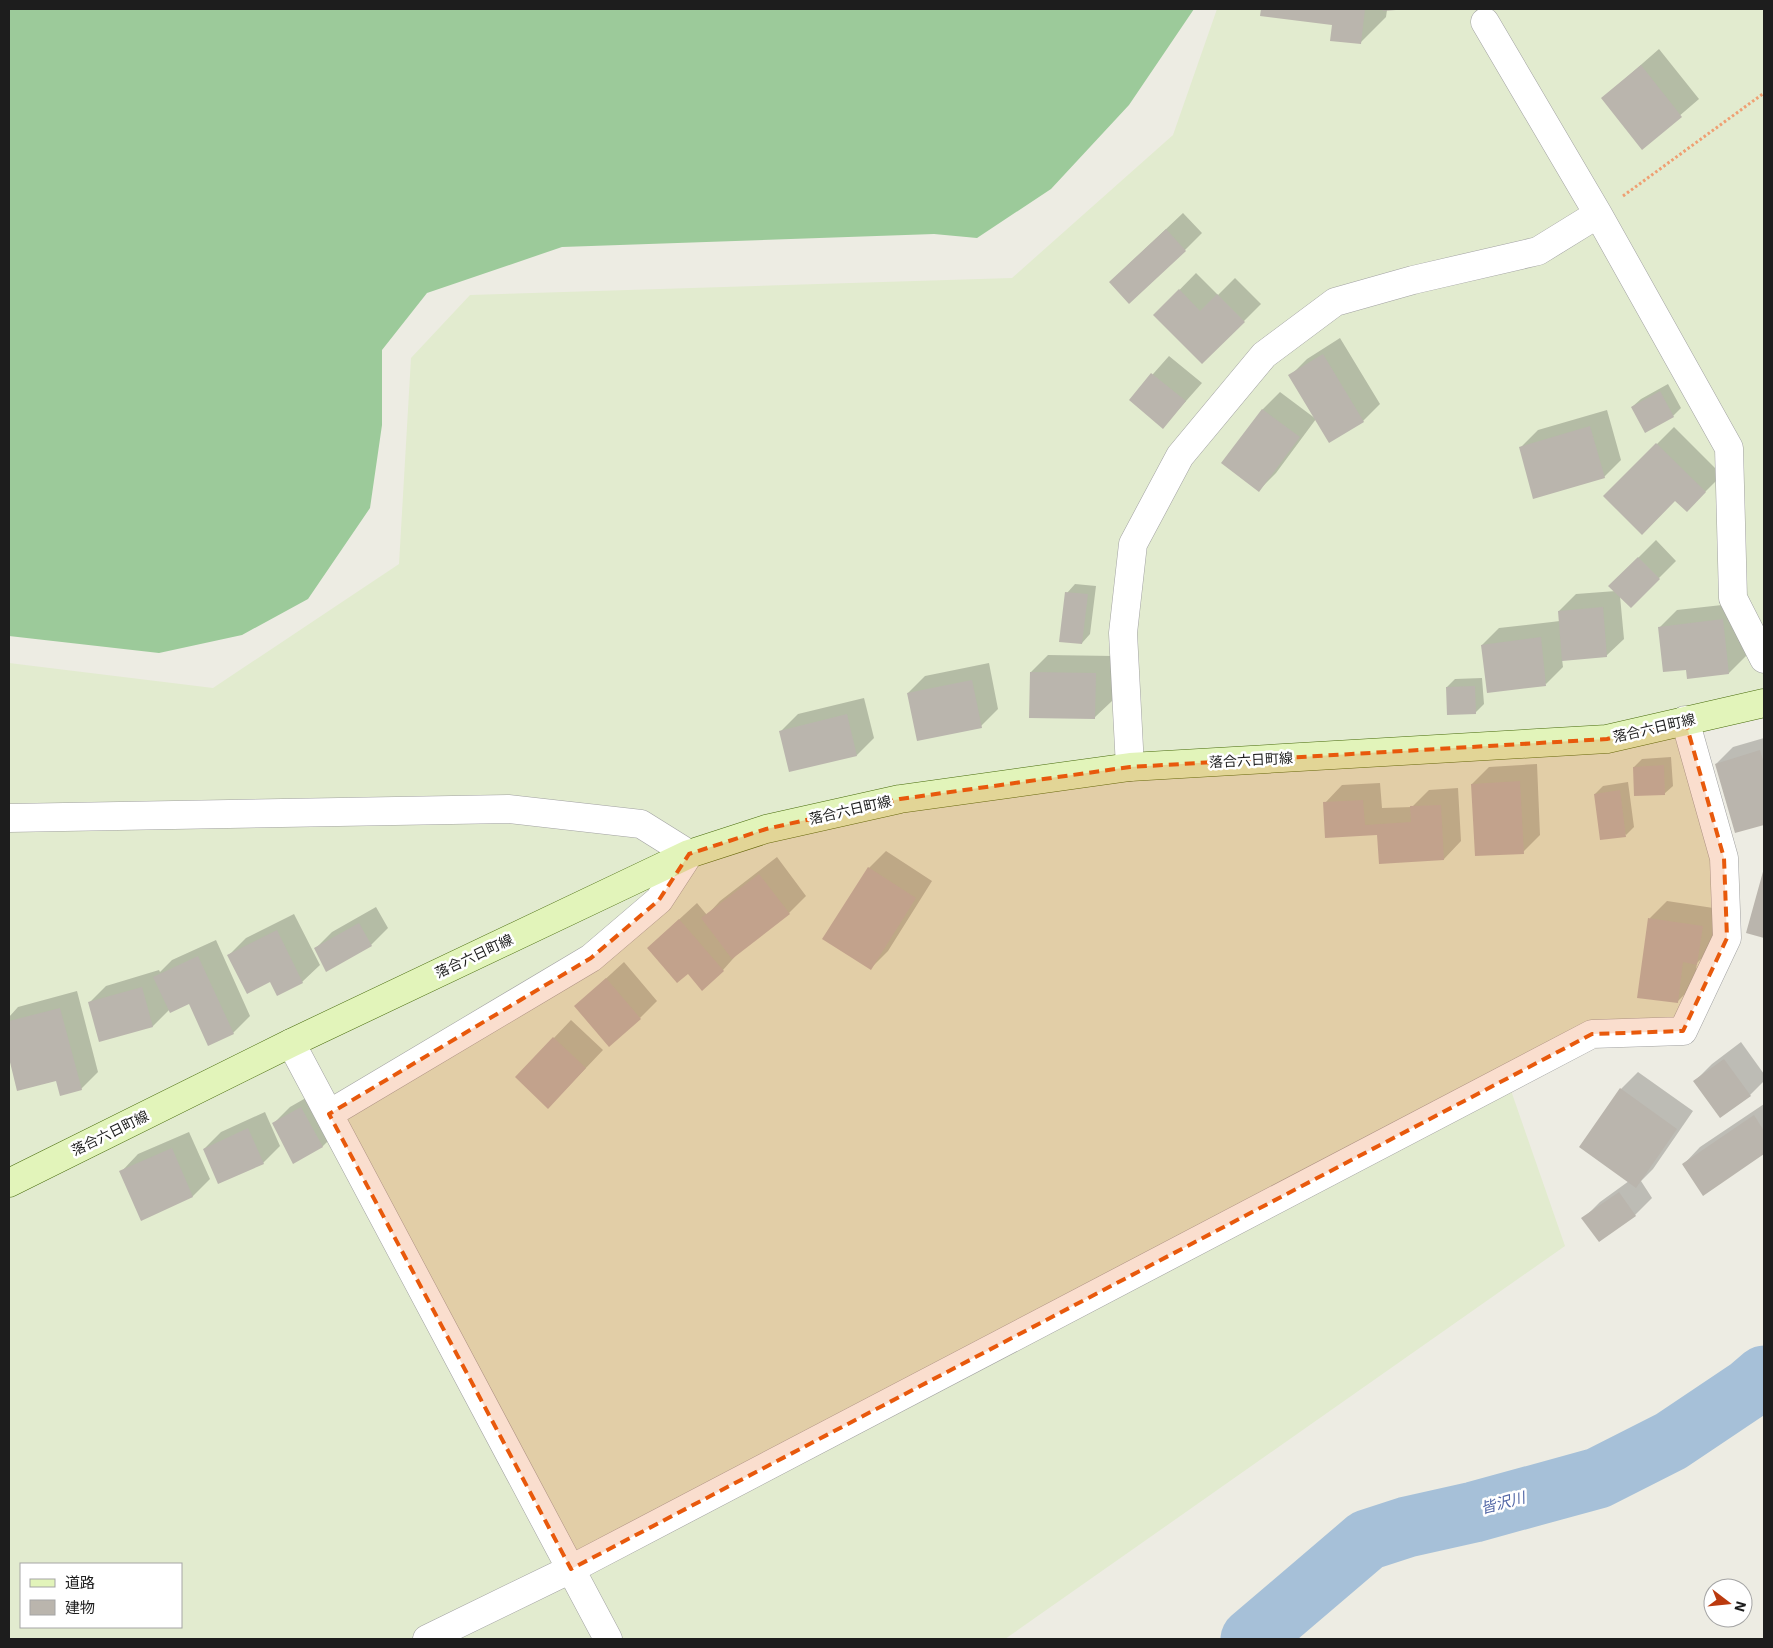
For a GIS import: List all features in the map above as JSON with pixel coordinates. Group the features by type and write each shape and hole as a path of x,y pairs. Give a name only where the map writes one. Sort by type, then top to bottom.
{"main road":[{"name":"落合六日町線","path":"9,1183 291,1043 689,854 766,829 900,799 1130,767 1608,739 1764,703"}],"street":[{"path":"1484,22 1598,214 1729,448 1733,598 1764,658"},
{"path":"1130,767 1123,633 1133,544 1180,456 1264,355 1335,302 1413,280 1538,251 1598,214"},
{"path":"427,1639 571,1569 1592,1034 1683,1032 1727,938 1724,858 1685,720"},
{"path":"9,818 508,809 641,824 689,854 659,900 590,958 329,1114"},
{"path":"291,1043 608,1639"}],"path":[{"path":"1598,214 1764,93"}],"highlighted area":[{"path":"1685,720 1724,858 1727,938 1683,1031 1592,1034 571,1569 329,1114 591,958 659,900 689,854 766,829 900,799 1130,767 1607,739"}],"green space":[{"path":"9,9 1194,9 1129,105 1051,189 977,238 934,234 562,247 427,293 382,350 382,425 370,508 308,599 242,635 159,653 9,636"},
{"path":"1217,9 1764,9 1764,703 1686,720 1727,938 1683,1031 1592,1034 1507,1079 1565,1246 1005,1639 9,1639 9,663 213,688 399,564 411,358 470,295 1012,278 1173,135"}],"building":[{"path":"1261,9 1365,9 1361,44 1330,41 1332,25 1260,16"},
{"path":"1383,9 1396,9 1396,10 1383,11"},
{"path":"1641,65 1682,117 1642,150 1601,98"},
{"path":"1166,229 1186,251 1129,304 1109,282"},
{"path":"1179,289 1200,311 1217,294 1245,322 1202,364 1153,315"},
{"path":"1323,354 1364,422 1329,443 1288,375"},
{"path":"1151,373 1186,401 1163,429 1129,400"},
{"path":"1660,391 1674,417 1645,433 1631,407"},
{"path":"1262,409 1300,437 1259,492 1221,463"},
{"path":"1590,426 1605,478 1533,499 1519,447"},
{"path":"1656,443 1706,492 1687,512 1675,501 1642,535 1603,496"},
{"path":"1638,557 1660,579 1631,608 1608,586"},
{"path":"1065,592 1088,594 1082,644 1059,642"},
{"path":"1603,607 1607,657 1562,661 1558,611"},
{"path":"1723,619 1729,674 1687,679 1686,670 1663,672 1658,627"},
{"path":"1541,637 1546,686 1487,693 1481,645"},
{"path":"1030,672 1096,673 1095,719 1029,718"},
{"path":"972,680 982,728 917,741 907,693"},
{"path":"1475,686 1476,714 1447,715 1446,687"},
{"path":"847,714 857,756 789,772 779,731"},
{"path":"1760,750 1764,764 1764,825 1735,833 1715,764"},
{"path":"1664,765 1665,795 1634,796 1633,767"},
{"path":"1520,781 1524,854 1475,856 1471,784"},
{"path":"1620,790 1626,837 1600,840 1594,794"},
{"path":"1363,800 1365,825 1411,822 1410,806 1441,805 1444,860 1379,864 1377,835 1325,838 1323,802"},
{"path":"868,867 916,898 871,970 822,939"},
{"path":"1764,868 1764,938 1746,933"},
{"path":"759,874 790,914 732,959 701,918"},
{"path":"1648,918 1703,926 1697,965 1683,962 1678,1003 1637,998"},
{"path":"679,919 724,971 702,991 688,974 677,983 647,948"},
{"path":"359,923 372,946 326,972 314,948"},
{"path":"277,930 303,983 277,996 270,982 247,994 227,955"},
{"path":"198,956 234,1034 208,1046 189,1004 170,1013 153,977"},
{"path":"606,978 641,1019 609,1047 574,1006"},
{"path":"142,987 153,1027 99,1042 88,1002"},
{"path":"60,1008 82,1090 60,1096 56,1081 17,1091 9,1058 9,1021"},
{"path":"553,1037 586,1068 548,1109 515,1077"},
{"path":"1724,1059 1751,1096 1720,1118 1693,1081"},
{"path":"1620,1088 1677,1129 1636,1188 1579,1147"},
{"path":"301,1107 323,1147 293,1164 272,1123"},
{"path":"1754,1115 1764,1131 1764,1154 1703,1196 1682,1164"},
{"path":"248,1128 264,1164 218,1184 203,1149"},
{"path":"172,1148 193,1197 141,1221 119,1171"},
{"path":"1619,1192 1636,1216 1599,1242 1581,1218"}],"waterway":[{"name":"皆沢川","path":"1251,1639 1367,1540 1407,1527 1474,1512 1598,1478 1671,1441 1750,1388 1764,1376"}]}
